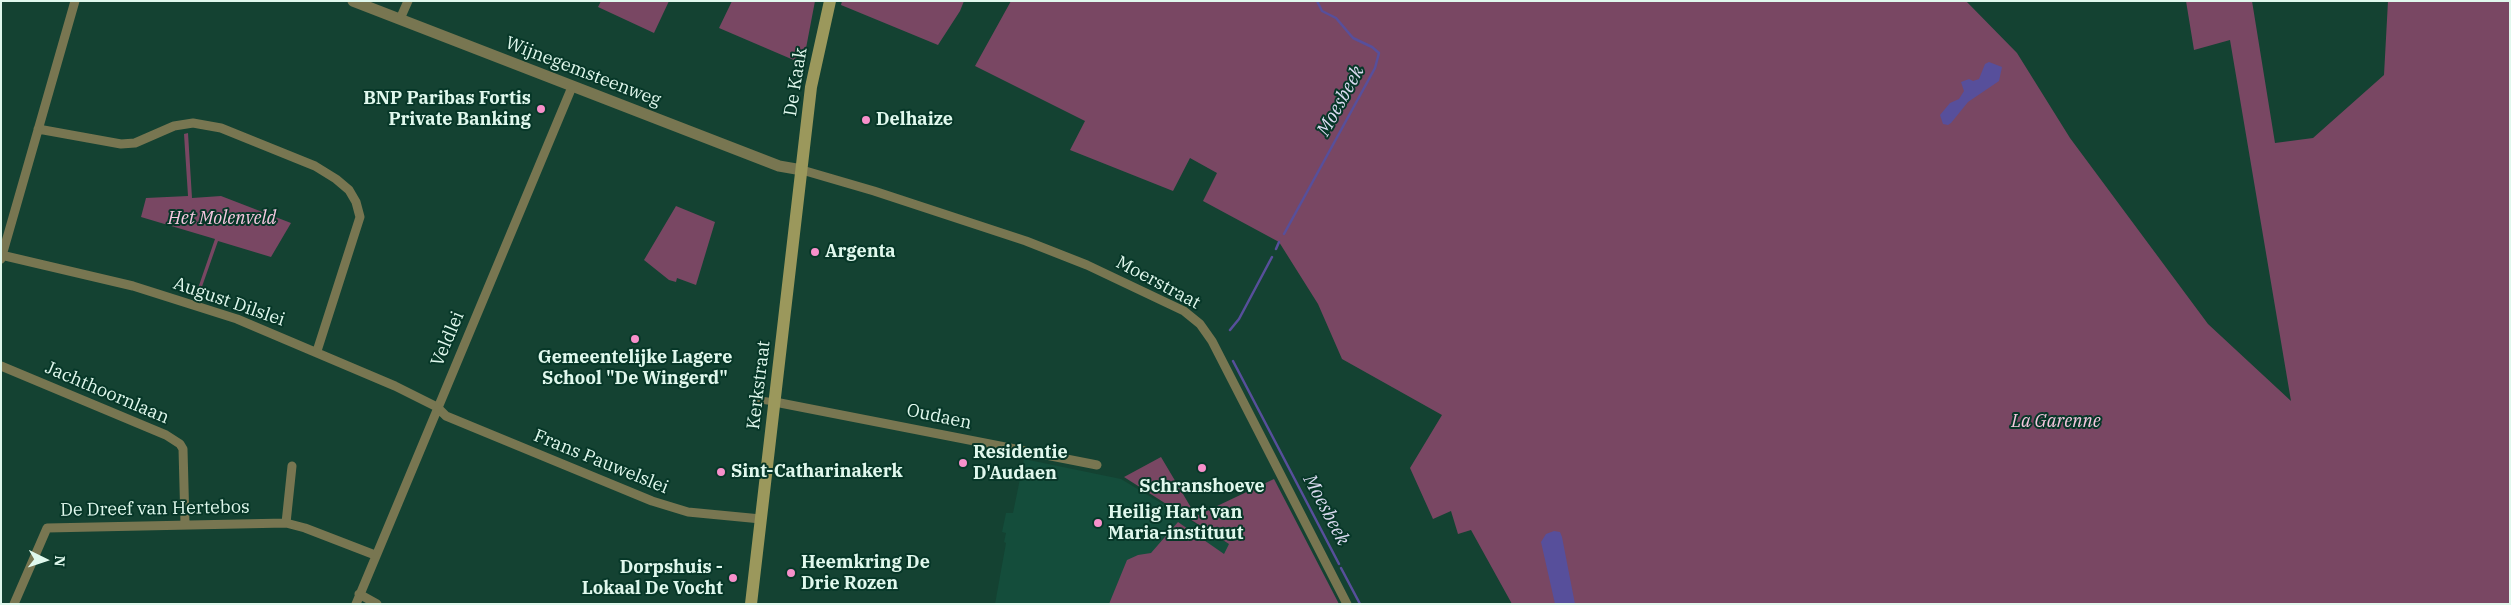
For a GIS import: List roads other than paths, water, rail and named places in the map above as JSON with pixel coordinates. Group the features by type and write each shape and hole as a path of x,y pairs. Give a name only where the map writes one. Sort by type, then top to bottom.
{"main road":[{"name":"De Kaak","path":"802,170 811,87 830,1"},
{"name":"Kerkstraat","path":"751,604 802,170"}],"street":[{"path":"2,256 75,1"},
{"name":"Wijnegemsteenweg","path":"353,1 779,166 802,170"},
{"path":"400,19 408,1"},
{"name":"Veldlei","path":"356,604 572,87"},
{"path":"38,129 121,144 135,143 174,126 193,123 221,128 315,166 336,179 353,196 360,217 317,352"},
{"name":"Moerstraat","path":"802,170 883,194 1087,264 1184,311 1200,324 1212,340 1347,604"},
{"name":"August Dilslei","path":"2,256 133,286 237,319 395,386 437,407"},
{"name":"Jachthoornlaan","path":"1,366 166,435 180,444 183,449 185,524"},
{"path":"760,400 775,402"},
{"name":"Oudaen","path":"775,402 1096,465"},
{"name":"Frans Pauwelslei","path":"437,407 446,416 652,501 688,512 761,519"},
{"path":"286,523 292,466"},
{"name":"De Dreef van Hertebos","path":"14,604 47,528 286,523 305,528 375,555"},
{"path":"360,594 377,604"}],"waterway":[{"name":"Moesbeek","path":"1284,234 1375,68 1379,53 1372,47 1353,38 1336,18 1322,11 1317,1"},
{"name":"Moesbeek","path":"1276,249 1279,242"},
{"name":"Moesbeek","path":"1230,330 1239,319 1272,257"},
{"name":"Moesbeek","path":"1233,361 1339,564"},
{"name":"Moesbeek","path":"1341,568 1360,604"}],"place":[{"name":"BNP Paribas Fortis Private Banking","path":"541,109"},
{"name":"Delhaize","path":"866,120"},
{"name":"Argenta","path":"815,252"},
{"name":"Gemeentelijke Lagere School \"De Wingerd\"","path":"635,339"},
{"name":"Residentie D'Audaen","path":"963,463"},
{"name":"Schranshoeve","path":"1202,468"},
{"name":"Sint-Catharinakerk","path":"721,472"},
{"name":"Heilig Hart van Maria-instituut","path":"1098,523"},
{"name":"Heemkring De Drie Rozen","path":"791,573"},
{"name":"Dorpshuis - Lokaal De Vocht","path":"733,578"}],"park label":[{"name":"Het Molenveld","path":"222,219"},
{"name":"La Garenne","path":"2056,422"}]}
